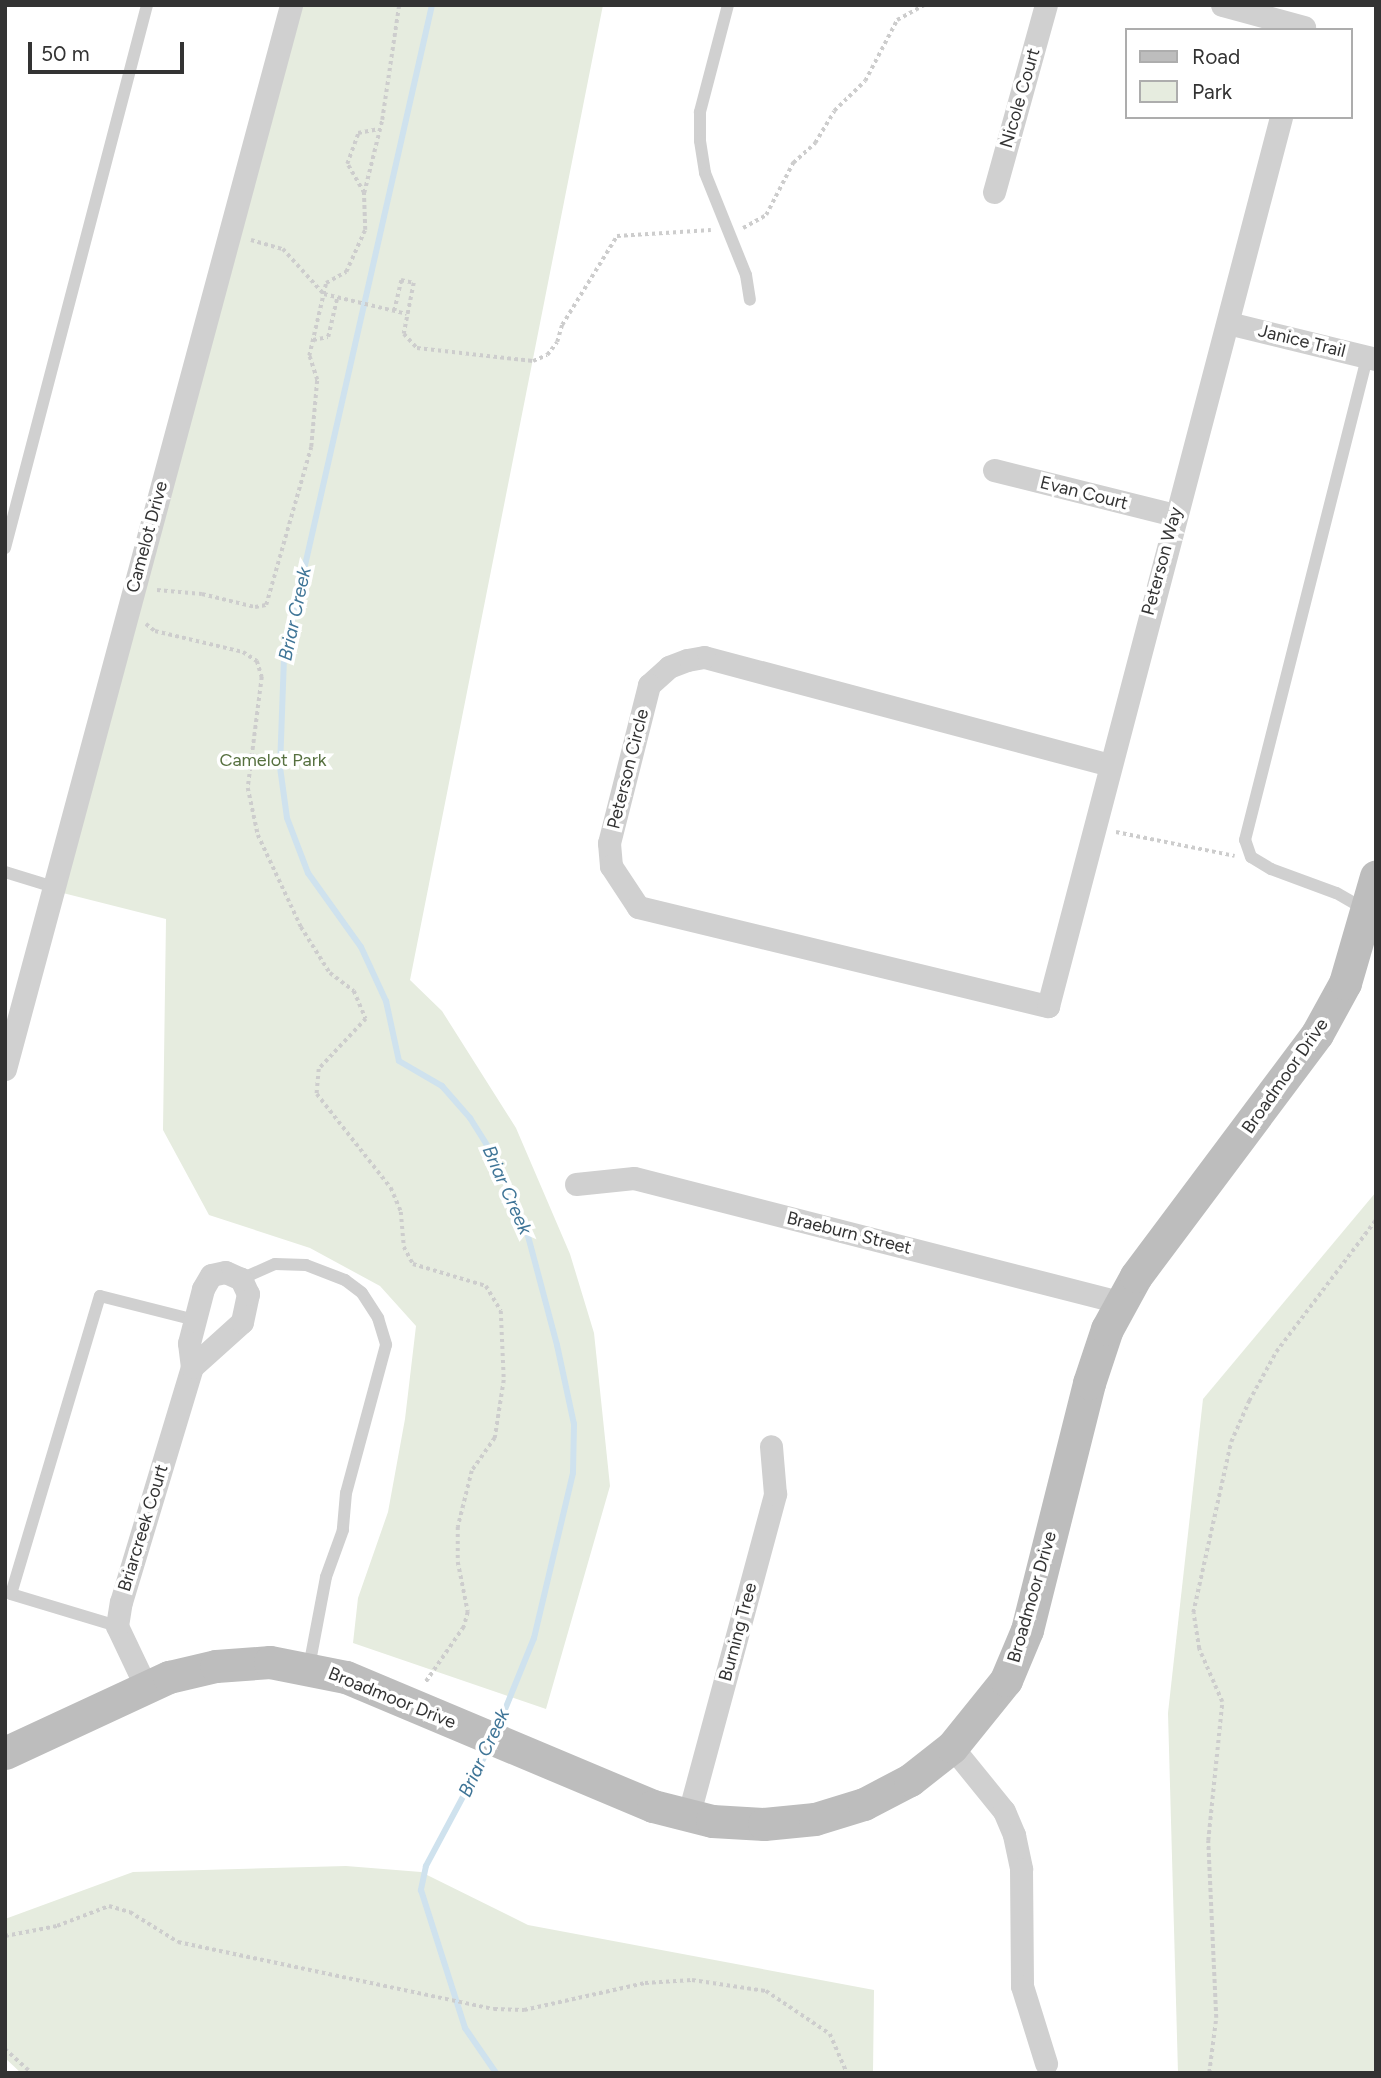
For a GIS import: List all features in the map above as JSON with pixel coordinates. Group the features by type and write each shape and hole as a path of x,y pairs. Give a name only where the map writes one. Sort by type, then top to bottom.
{"street":[{"name":"Camelot Drive","path":"5,1069 227,234 291,5"},
{"name":"Nicole Court","path":"994,192 1045,5"},
{"path":"1222,5 1306,21"},
{"name":"Peterson Way","path":"1048,1006 1174,515 1228,323 1280,119"},
{"name":"Janice Trail","path":"1228,323 1371,358"},
{"name":"Evan Court","path":"994,471 1174,515"},
{"name":"Peterson Circle","path":"1048,1006 638,907 611,866 609,843 649,685 669,667 704,657 1110,765"},
{"name":"Broadmoor Drive","path":"5,1753 56,1733 145,1687 191,1671 237,1663 309,1667 415,1706 688,1817 764,1824 815,1819 886,1794 952,1748 991,1702 1017,1657 1097,1354 1119,1302 1317,1034 1345,983 1376,876"},
{"name":"Braeburn Street","path":"576,1184 634,1178 1119,1302"},
{"name":"Briarcreek Court","path":"117,1626 192,1367 189,1343 211,1275 225,1272 241,1279"},
{"path":"192,1367 242,1322 248,1294 241,1279"},
{"name":"Burning Tree","path":"688,1817 775,1494 771,1446"},
{"path":"117,1626 145,1687"},
{"path":"952,1748 1004,1811 1014,1835 1021,1869 1022,1986 1046,2063"}],"lane":[{"path":"5,548 147,5"},
{"path":"728,5 700,112 705,173 746,275 750,300"},
{"path":"1367,910 1251,857 1245,839 1371,358"},
{"path":"5,872 54,887"},
{"path":"241,1279 275,1264 306,1265 345,1280 367,1301 386,1345 346,1493 343,1530 326,1577 309,1667"},
{"path":"117,1626 11,1594 100,1296 195,1320"}],"path":[{"path":"150,594 160,589 255,607 266,605 311,447 317,380 309,356 326,283 346,272 365,230 363,193 378,129 399,5"},
{"path":"394,311 401,280 414,283 404,334 417,348 533,361 547,355 557,342 562,325 617,236 747,228 766,215 793,163 815,143 834,111 864,81 897,20 924,5"},
{"path":"363,193 347,164 358,134 378,129"},
{"path":"227,234 283,249 324,294 407,314"},
{"path":"313,340 328,337 337,298"},
{"path":"145,615 155,631 243,652 257,661 262,677 248,788 258,835 301,927 330,973 354,991 366,1019 319,1069 317,1094 391,1188 401,1212 404,1247 413,1264 486,1286 500,1311 504,1380 495,1438 472,1471 458,1527 458,1562 468,1612 464,1627 415,1706"},
{"path":"1094,827 1220,856 1251,857"},
{"path":"1209,2073 1216,2018 1208,1841 1222,1702 1199,1649 1193,1613 1228,1454 1249,1401 1276,1352 1376,1220"},
{"path":"5,1936 57,1926 109,1906 130,1912 178,1942 494,2009 524,2010 645,1983 692,1980 766,1991 830,2034 847,2073"},
{"path":"5,2049 32,2073"}],"green space":[{"name":"Camelot Park","path":"292,5 603,5 410,980 442,1011 516,1128 570,1254 594,1333 610,1486 546,1709 353,1643 358,1598 388,1512 405,1419 416,1326 380,1286 310,1248 209,1215 163,1130 166,919 55,891"},
{"path":"1376,1192 1376,2073 1178,2073 1168,1713 1203,1399"},
{"path":"346,1866 421,1872 528,1925 874,1990 873,2073 21,2073 5,2058 5,1919 133,1872"}],"waterway":[{"name":"Briar Creek","path":"432,5 284,658 280,767 287,818 308,873 361,947 386,1001 399,1061 442,1086 470,1118 497,1161 528,1236 557,1345 574,1424 573,1473 534,1638 497,1729"},
{"name":"Briar Creek","path":"489,1748 426,1866 421,1890 465,2028 496,2073"}]}
